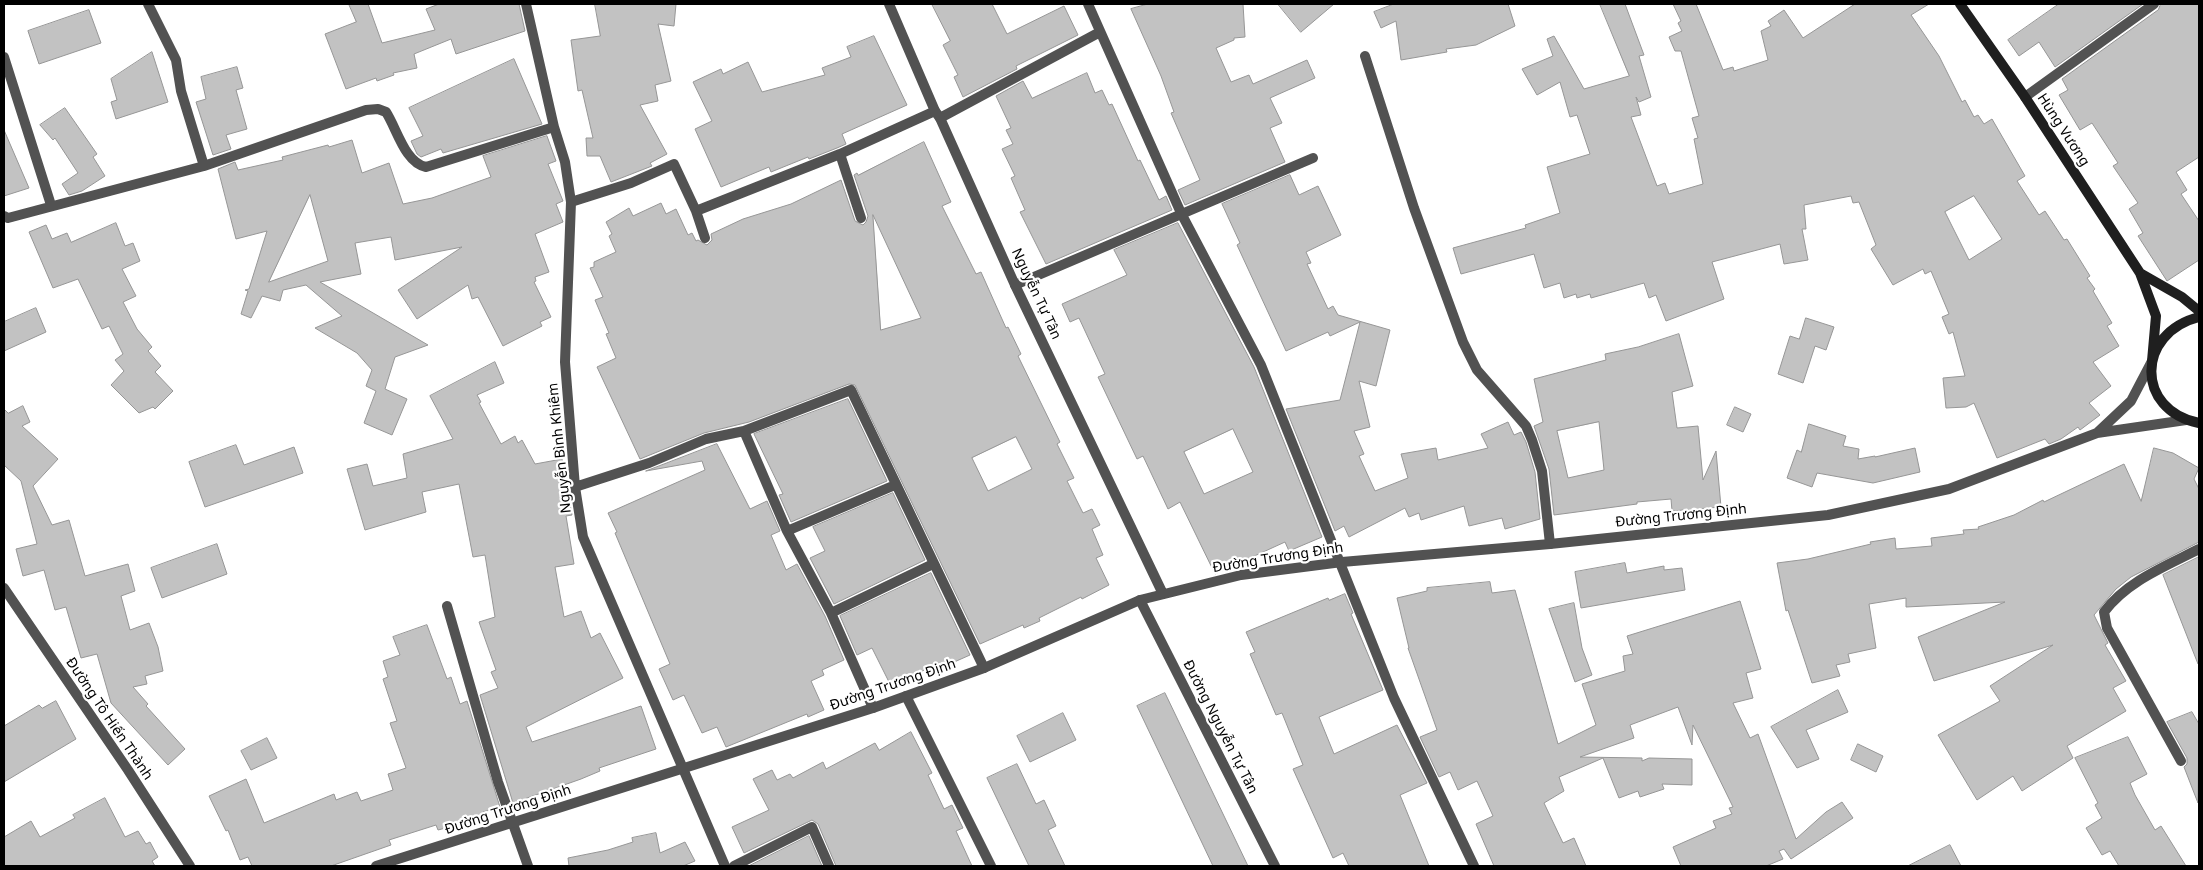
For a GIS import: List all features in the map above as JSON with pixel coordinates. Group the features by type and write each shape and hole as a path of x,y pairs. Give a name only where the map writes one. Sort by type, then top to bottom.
{"main road":[{"name":"Hùng Vương","path":"1960,4 2026,97 2140,273"},
{"path":"2140,273 2182,297 2199,311"},
{"path":"2140,273 2156,316 2152,380 2159,397 2170,411 2186,420 2199,432"},
{"path":"2152,361 2158,345 2169,330 2185,320 2199,316"},
{"path":"2186,420 2199,423"}],"street":[{"path":"148,4 176,60 181,91 204,166"},
{"name":"Nguyễn Bình Khiêm","path":"526,4 554,127 565,162 571,202 565,362 575,487 583,537 725,866"},
{"name":"Nguyễn Tự Tân","path":"888,4 1015,285 1163,594"},
{"path":"1088,4 1181,213 1262,365 1342,562 1394,698 1474,866"},
{"path":"2026,97 2154,4"},
{"path":"696,211 937,115 1100,32"},
{"path":"1365,56 1414,208 1462,342 1476,370 1526,426 1532,440 1542,471 1550,544"},
{"path":"4,57 51,205"},
{"path":"4,216 8,218 51,205 204,166 366,110 378,109 386,112 410,158 417,166 426,168 554,127"},
{"path":"840,154 861,218"},
{"path":"1015,285 1313,158"},
{"path":"571,202 631,183 674,164 696,211 705,238"},
{"name":"Đường Trương Định","path":"2097,432 2131,402 2152,361"},
{"path":"575,487 649,463 706,439 744,431 851,390 984,668"},
{"name":"Đường Trương Định","path":"376,866 873,708 984,668 1140,600 1163,594 1241,575 1342,562 1550,544 1828,515 1949,489 2097,432 2186,420"},
{"path":"744,431 787,531 831,613 873,708"},
{"path":"787,531 895,485"},
{"path":"2180,761 2107,628 2104,612 2110,603 2138,580 2199,549"},
{"path":"831,613 933,564"},
{"name":"Đường Tô Hiến Thành","path":"4,588 128,770 190,866"},
{"name":"Đường Nguyễn Tự Tân","path":"1140,600 1275,866"},
{"path":"447,606 475,706 528,866"},
{"path":"906,696 991,866"},
{"path":"734,866 812,827 829,866"}],"building":[{"path":"349,4 368,4 382,43 435,30 426,9 439,4 519,4 525,31 456,54 451,39 414,54 417,68 393,73 394,75 377,81 376,78 346,89 325,34 356,22"},
{"path":"595,4 676,4 674,26 658,24 671,81 655,85 658,101 640,105 667,154 650,163 652,166 611,182 600,156 587,156 586,138 593,138 582,90 578,91 571,40 600,36"},
{"path":"932,4 992,4 1007,34 1064,6 1078,35 1016,66 1017,69 963,97 954,77 958,75 943,45 950,41"},
{"path":"1148,4 1243,4 1245,37 1234,38 1234,40 1216,48 1231,82 1249,75 1253,84 1307,60 1315,78 1270,98 1282,123 1270,128 1285,162 1185,205 1178,190 1200,180 1171,113 1174,112 1161,76 1131,9"},
{"path":"1278,4 1334,4 1301,32"},
{"path":"1394,4 1508,4 1515,26 1476,45 1446,49 1447,52 1401,60 1396,21 1381,28 1374,12"},
{"path":"1600,4 1625,4 1644,55 1639,56 1651,97 1639,102 1636,97 1641,115 1631,117 1657,186 1665,183 1669,194 1703,184 1694,139 1698,138 1692,118 1699,116 1681,51 1675,51 1669,37 1682,31 1678,23 1681,21 1673,4 1696,4 1723,70 1733,67 1734,71 1768,60 1761,31 1771,26 1768,21 1784,10 1803,38 1855,4 1929,4 1911,15 1939,56 1962,102 1965,100 1974,117 1978,115 1984,124 1992,119 2025,176 2017,181 2039,215 2045,211 2064,240 2067,239 2090,276 2087,278 2095,289 2093,291 2112,323 2107,326 2119,346 2093,362 2111,386 2089,403 2100,415 2080,430 2078,427 2061,439 2049,444 2045,439 1997,458 1974,403 1966,407 1946,408 1943,378 1965,376 1953,332 1949,334 1942,317 1949,314 1931,271 1925,274 1923,269 1893,285 1871,249 1876,245 1859,202 1853,203 1851,196 1804,205 1806,229 1802,229 1808,260 1784,264 1780,244 1712,262 1724,299 1666,321 1656,295 1649,298 1644,283 1591,298 1590,294 1577,298 1576,294 1564,298 1560,283 1544,288 1534,254 1461,274 1453,248 1526,228 1525,225 1560,213 1547,167 1590,154 1577,115 1570,117 1560,82 1537,95 1522,69 1553,56 1547,39 1554,36 1584,89 1629,76","holes":["1974,196 2002,239 1969,260 1945,212"]},
{"path":"2059,4 2143,4 2055,67 2039,42 2019,56 2008,40"},
{"path":"2161,4 2199,4 2199,157 2176,172 2187,190 2181,194 2199,221 2199,260 2167,281 2138,236 2143,233 2129,209 2138,203 2113,166 2118,163 2092,123 2080,130 2059,95 2068,90 2062,79 2158,10"},
{"path":"89,10 101,43 39,64 28,31"},
{"path":"874,36 907,105 842,134 846,144 837,148 771,172 769,167 721,187 695,129 712,121 693,82 721,69 723,74 748,62 762,92 825,75 822,68 851,57 847,47"},
{"path":"152,52 168,102 116,119 111,102 117,100 111,79"},
{"path":"514,59 542,124 443,153 441,149 421,157 417,154 411,141 423,136 409,108"},
{"path":"237,67 243,88 236,90 247,129 226,135 231,149 213,155 196,102 206,99 201,77"},
{"path":"1087,73 1095,93 1102,90 1109,105 1112,104 1138,161 1140,160 1159,200 1166,196 1172,210 1046,264 1020,212 1025,210 1011,178 1015,176 1002,149 1013,144 1006,130 1011,128 996,96 1023,81 1032,98"},
{"path":"65,108 97,154 93,157 105,176 82,191 69,195 62,184 78,173 55,138 53,140 40,125"},
{"path":"4,130 29,188 4,196"},
{"path":"547,136 556,161 548,164 563,201 556,204 563,222 535,234 549,272 535,277 536,281 534,282 551,317 540,322 542,326 503,346 478,297 472,299 468,285 417,319 398,290 462,247 395,260 391,237 355,243 361,274 320,282 428,345 395,357 385,389 407,399 392,435 364,423 376,391 366,386 372,370 357,353 315,328 342,316 306,285 283,290 280,301 262,296 251,318 241,314 248,291 245,290 249,289 267,231 236,239 218,169 235,162 238,170 283,160 282,157 352,140 362,173 389,163 403,204 432,198 491,177 483,156","holes":["310,195 328,261 269,282"]},
{"path":"924,142 951,202 942,206 976,274 981,272 1006,328 1008,327 1021,354 1018,356 1060,442 1057,444 1074,478 1067,481 1083,513 1092,509 1100,525 1092,529 1103,555 1096,558 1109,585 1039,618 1040,621 1024,628 1023,625 980,644 855,385 849,384 749,422 704,433 640,459 597,367 616,358 606,334 609,333 595,300 603,297 590,268 594,267 594,262 616,252 609,236 612,234 606,222 629,208 633,216 661,203 666,214 676,209 688,235 692,233 696,241 698,240 707,245 712,240 711,234 743,219 791,204 841,180 855,221 863,225 868,216 854,175 857,173 858,175","holes":["873,215 921,318 881,330","1016,437 1032,469 988,491 972,458"]},
{"path":"1290,175 1299,195 1318,186 1341,235 1306,252 1311,263 1307,264 1328,309 1333,306 1338,315 1390,330 1376,386 1359,381 1370,427 1354,431 1364,454 1359,456 1375,491 1408,478 1401,454 1436,448 1438,460 1488,448 1481,434 1508,422 1514,435 1521,432 1526,442 1535,472 1540,519 1505,529 1502,518 1469,526 1464,506 1421,520 1419,513 1409,517 1405,508 1349,537 1344,526 1335,531 1286,409 1340,400 1360,322 1330,336 1328,332 1286,351 1237,245 1240,243 1222,204"},
{"path":"116,223 125,246 133,243 140,261 122,269 136,296 123,302 137,329 152,347 148,351 161,366 155,372 173,391 155,409 153,407 139,413 111,385 124,371 115,360 123,354 109,326 102,329 78,279 53,288 29,232 46,225 52,239 67,233 71,242"},
{"path":"1178,223 1254,367 1322,537 1289,551 1285,542 1215,574 1180,502 1168,509 1143,456 1137,459 1098,377 1105,374 1079,318 1070,322 1062,304 1127,275 1114,250","holes":["1233,429 1253,472 1204,494 1184,452"]},
{"path":"36,308 46,332 4,351 4,322"},
{"path":"1806,318 1834,327 1826,350 1815,346 1803,383 1778,374 1790,336 1799,339"},
{"path":"1679,334 1693,386 1672,392 1677,428 1698,426 1703,480 1716,451 1721,507 1672,511 1671,499 1637,502 1637,504 1554,515 1549,469 1534,426 1543,422 1534,379 1606,360 1605,354 1638,347","holes":["1599,422 1604,470 1568,478 1557,431"]},
{"path":"495,362 504,383 477,395 481,402 479,403 501,444 515,436 518,443 522,440 535,464 562,459 572,515 566,516 574,564 555,567 564,617 581,611 591,638 600,633 623,678 526,727 532,742 641,706 656,749 599,768 600,771 581,779 513,803 480,695 498,688 491,672 496,670 479,622 495,617 485,555 473,557 459,484 422,492 426,512 365,530 347,469 367,464 373,486 407,478 403,454 453,439 430,396"},
{"path":"848,399 887,481 791,522 779,495 783,494 754,434"},
{"path":"23,406 30,422 22,426 58,459 33,486 52,525 69,520 85,576 128,564 135,591 121,596 130,630 149,623 158,647 163,671 145,676 147,684 133,687 148,704 146,706 185,749 168,765 111,703 97,654 81,658 66,607 55,610 44,570 23,576 16,549 37,544 21,481 4,465 4,409 8,413"},
{"path":"1735,407 1751,414 1743,432 1727,425"},
{"path":"1809,424 1846,436 1843,446 1859,449 1858,459 1915,448 1920,472 1873,483 1817,473 1812,487 1787,478 1797,450 1801,452"},
{"path":"717,444 750,509 767,501 780,531 771,535 786,570 797,564 825,616 844,660 822,670 824,675 811,681 824,710 808,717 807,714 726,747 717,727 702,733 684,695 673,700 659,669 670,664 608,513 705,470 702,461 646,471"},
{"path":"236,445 244,465 294,447 303,473 205,507 189,462"},
{"path":"2154,448 2173,453 2199,468 2194,479 2199,489 2199,542 2131,577 2116,589 2094,615 2108,643 2105,645 2126,681 2113,688 2126,711 2067,746 2073,758 2022,791 2013,776 1977,800 1938,735 2000,701 1990,686 2053,645 1934,681 1918,637 2005,602 1906,607 1906,598 1869,604 1876,648 1848,654 1850,662 1836,665 1840,676 1812,683 1788,610 1786,611 1777,563 1808,559 1871,544 1870,542 1895,538 1896,549 1932,546 1931,538 1964,534 1963,530 1979,529 1978,527 2014,515 2124,464 2141,501"},
{"path":"893,493 925,560 834,604 810,558 825,551 813,527"},
{"path":"217,544 227,574 162,598 151,568"},
{"path":"2199,557 2199,664 2198,664 2163,575"},
{"path":"1625,563 1627,573 1664,566 1664,570 1682,568 1685,590 1581,608 1575,572"},
{"path":"931,573 970,655 943,667 942,665 934,669 933,666 891,686 872,648 857,655 840,616"},
{"path":"1490,582 1492,593 1515,590 1558,744 1596,725 1582,684 1625,671 1623,656 1633,654 1627,636 1740,601 1761,669 1746,673 1753,698 1733,703 1750,738 1758,734 1796,839 1826,812 1842,802 1853,818 1791,859 1784,849 1779,851 1783,859 1766,866 1681,866 1673,847 1716,828 1713,821 1732,814 1729,808 1733,807 1693,725 1692,745 1678,707 1630,725 1634,738 1580,757 1642,758 1642,761 1649,758 1692,759 1692,785 1662,784 1664,789 1640,797 1638,791 1619,798 1603,758 1559,777 1564,791 1544,803 1563,843 1574,838 1586,866 1494,866 1476,824 1493,816 1477,781 1458,790 1450,772 1439,777 1420,737 1437,730 1408,648 1397,598 1427,591 1427,588"},
{"path":"1345,594 1353,613 1351,614 1383,690 1319,717 1334,754 1397,725 1427,783 1400,795 1429,866 1349,866 1343,853 1333,858 1293,769 1303,765 1282,713 1276,715 1250,654 1255,652 1246,632 1328,598 1329,600"},
{"path":"1574,603 1582,648 1592,675 1575,682 1549,609"},
{"path":"427,625 447,679 451,677 460,704 467,701 500,807 483,812 484,818 438,830 436,825 389,840 391,845 331,866 252,866 248,857 240,860 228,830 226,831 209,796 246,779 264,823 334,794 336,800 357,792 361,801 393,790 388,774 406,768 390,723 397,721 383,679 388,677 383,661 400,655 393,637"},
{"path":"1838,690 1848,712 1806,730 1819,759 1797,768 1771,727"},
{"path":"1165,693 1248,866 1213,866 1137,706"},
{"path":"56,701 76,739 4,782 4,726 39,705 42,708"},
{"path":"2192,712 2199,724 2198,803 2184,767 2187,764 2187,758 2167,722"},
{"path":"1063,713 1076,740 1030,762 1017,736"},
{"path":"911,732 932,773 928,775 944,809 952,805 963,828 956,831 972,866 836,866 818,824 812,820 744,853 732,827 769,810 753,779 772,770 777,780 790,774 793,778 823,762 826,769 875,743 879,750"},
{"path":"2128,737 2147,774 2130,783 2135,795 2155,830 2161,826 2186,866 2119,866 2110,851 2102,855 2086,828 2102,818 2095,805 2098,803 2075,758"},
{"path":"267,738 277,758 251,770 241,751"},
{"path":"1858,744 1883,756 1876,772 1851,760"},
{"path":"1017,764 1036,804 1044,800 1056,826 1048,830 1065,866 1029,866 987,778"},
{"path":"105,798 125,837 138,831 146,844 150,842 158,857 152,861 155,866 4,866 4,837 31,821 40,837 75,818 73,815"},
{"path":"656,833 660,853 685,842 695,861 683,866 569,866 568,858 608,850 633,842 632,838"},
{"path":"809,836 822,866 749,866"},
{"path":"1950,845 1961,866 1908,866"}]}
